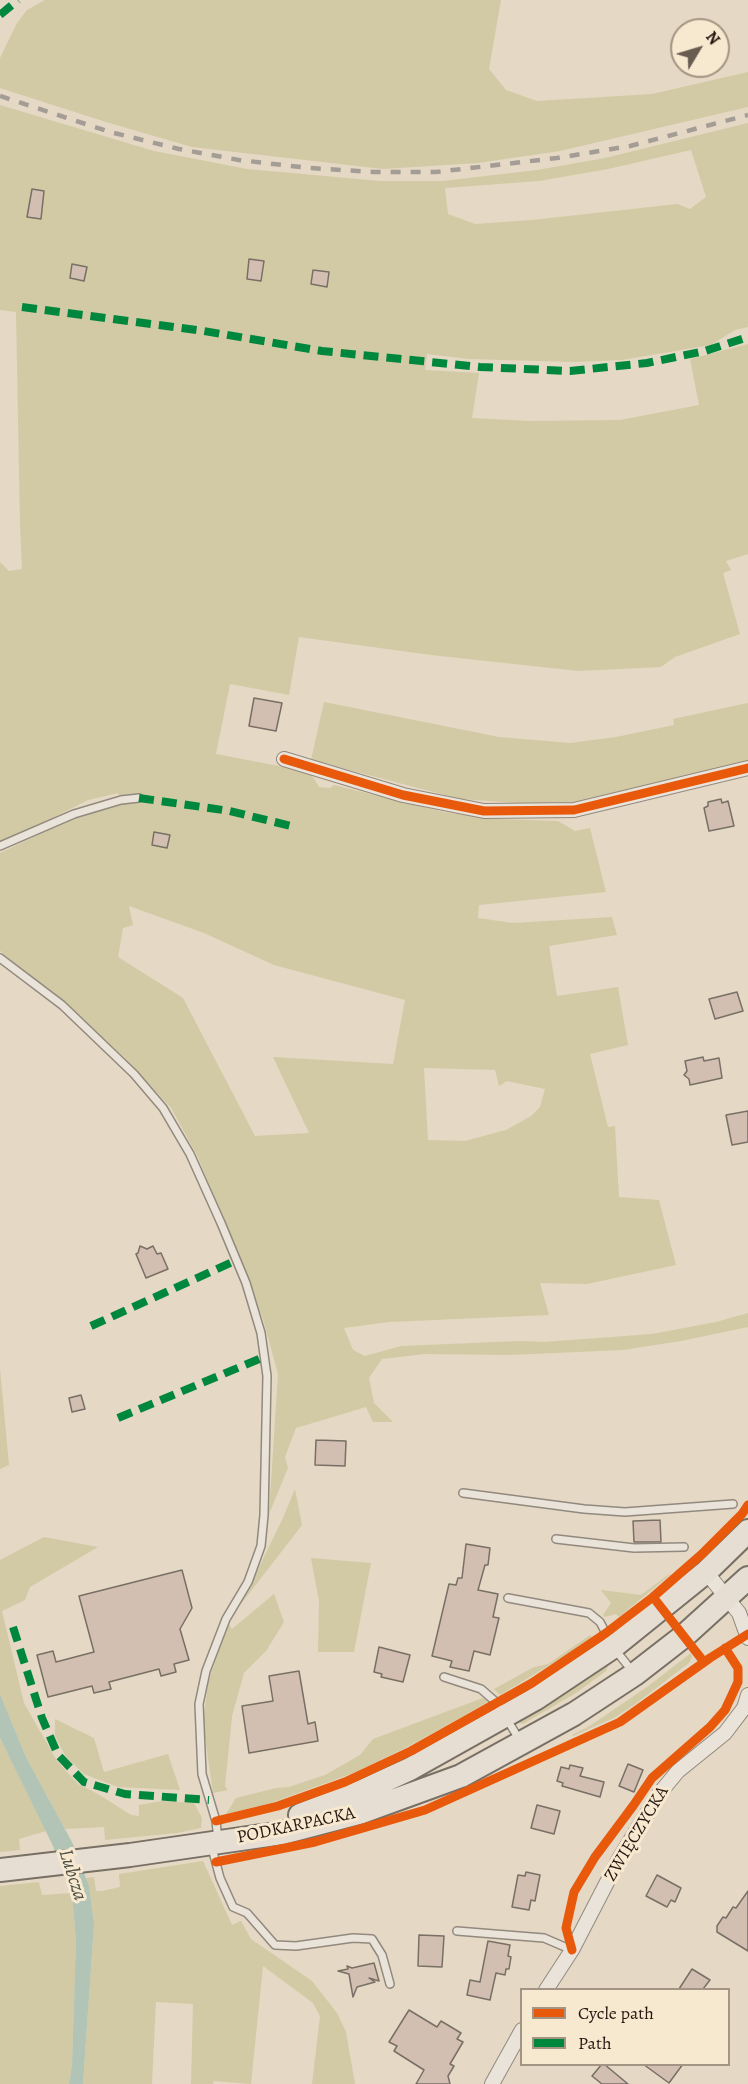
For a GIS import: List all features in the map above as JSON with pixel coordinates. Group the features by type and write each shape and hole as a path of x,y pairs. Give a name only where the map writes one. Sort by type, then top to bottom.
{"highway":[{"name":"PODKARPACKA","path":"215,1842 318,1809 362,1791 410,1769 505,1716 614,1647 706,1572 748,1531"},
{"name":"PODKARPACKA","path":"215,1842 282,1833 363,1812 461,1776 574,1714 634,1674 684,1636 748,1578"},
{"path":"11,1869 130,1856 215,1842"}],"street":[{"path":"284,759 403,795 484,811 574,810 748,768"},
{"path":"706,1572 739,1613 748,1638"},
{"name":"ZWIĘCZYCKA","path":"547,1988 572,1950 619,1859 659,1794 678,1771 725,1733 744,1708 748,1695"},
{"path":"492,2084 520,2034"}],"lane":[{"path":"0,846 74,814 121,800 140,798"},
{"path":"0,958 62,1005 134,1074 162,1108 190,1155 221,1223 246,1283 261,1333 267,1376 264,1515 261,1546 248,1582 226,1619 206,1671 199,1704 202,1774 216,1821 215,1842 220,1878 233,1907 247,1913 275,1945 296,1946 353,1938 372,1939 382,1955 390,1984"},
{"path":"462,1493 625,1512 733,1504"},
{"path":"556,1539 634,1548 684,1547"},
{"path":"507,1598 589,1613 600,1622 614,1647 634,1674"},
{"path":"444,1677 481,1689 497,1703 521,1744"},
{"path":"457,1931 544,1938 572,1950"}],"shaded area":[{"path":"45,0 501,0 489,69 506,90 537,101 652,94 730,78 748,72 748,107 560,151 478,163 383,169 192,147 0,88 0,58 17,23 27,10"},
{"path":"0,105 154,151 247,169 380,181 443,181 537,170 605,158 748,123 748,327 735,330 711,345 622,360 574,362 468,359 427,354 425,370 479,373 472,418 529,421 620,420 699,405 690,359 748,344 748,554 726,561 731,570 723,573 740,634 675,657 661,667 579,671 431,655 299,637 289,695 230,684 216,754 310,772 319,787 330,788 334,785 444,812 496,819 558,821 575,831 590,828 606,892 479,905 478,918 513,923 612,917 617,935 549,946 557,996 618,987 628,1045 590,1054 608,1127 615,1126 619,1197 659,1200 676,1265 587,1284 540,1283 549,1315 389,1322 344,1328 353,1350 365,1356 401,1346 544,1342 652,1334 716,1322 748,1313 748,1327 623,1350 510,1355 425,1354 382,1359 369,1378 374,1403 393,1422 373,1422 366,1407 296,1428 285,1457 288,1468 269,1514 278,1374 263,1319 198,1157 171,1108 124,1057 73,1010 0,951 0,853 77,816 121,804 118,793 88,800 43,823 0,841 0,562 9,571 22,569 16,312 0,310","holes":["691,150 706,197 690,209 677,204 475,224 448,214 445,188 539,181 608,169","129,906 204,933 274,965 405,1000 393,1064 273,1057 309,1133 255,1136 183,998 118,957 123,928 133,925","424,1068 495,1070 499,1086 507,1081 545,1089 540,1107 531,1116 506,1130 465,1141 428,1140"]},
{"path":"324,702 499,737 570,743 616,737 674,725 673,719 748,703 748,761 562,806 460,799 311,760"},
{"path":"0,1369 9,1465 0,1469"},
{"path":"295,1489 302,1525 241,1604 283,1518"},
{"path":"44,1537 98,1547 30,1587 25,1600 2,1611 24,1703 57,1761 78,1784 131,1815 139,1816 139,1805 162,1801 194,1803 202,1818 201,1828 177,1833 105,1840 104,1827 65,1829 26,1757 0,1694 0,1560"},
{"path":"311,1558 371,1563 354,1652 318,1652 319,1601"},
{"path":"671,1574 619,1617 616,1614 605,1617 603,1615 611,1603 601,1590 641,1595"},
{"path":"274,1594 284,1622 266,1651 244,1673 232,1716 225,1786 228,1790 213,1793 203,1723 208,1683 228,1623 232,1629"},
{"path":"590,1635 592,1637 563,1657 500,1695 494,1689 534,1667 548,1664"},
{"path":"691,1653 689,1663 634,1705 614,1718 572,1735 588,1727 647,1687"},
{"path":"610,1661 606,1671 576,1693 523,1724 518,1722 517,1718"},
{"path":"483,1698 488,1702 409,1746 356,1772 271,1803 226,1814 236,1798 289,1787 325,1775 360,1755 373,1739"},
{"path":"55,1719 94,1738 104,1772 168,1754 180,1790 118,1787 84,1774 66,1757 55,1736"},
{"path":"0,1738 46,1831 19,1839 20,1850 0,1852"},
{"path":"203,1861 232,1925 241,1921 251,1939 312,1981 337,2013 346,2032 355,2084 312,2084 320,2016 313,2003 263,1966 251,2084 214,2081 213,2084 191,2084 193,2004 156,2002 152,2084 83,2084 94,1924 86,1878 94,1877 96,1891 102,1891 120,1887 119,1874"},
{"path":"39,1882 42,1895 72,1893 76,1941 72,2065 69,2084 0,2084 0,1886"}],"water":[{"name":"Lubcza","path":"0,1694 26,1757 73,1844 89,1886 94,1924 83,2084 69,2084 72,2065 76,1941 72,1893 53,1846 0,1738"}],"building":[{"path":"32,189 44,191 41,219 27,217"},
{"path":"249,259 264,261 261,281 247,279"},
{"path":"72,264 87,267 84,281 70,278"},
{"path":"313,270 329,272 327,287 311,284"},
{"path":"254,698 282,703 276,731 249,726"},
{"path":"721,799 722,803 728,801 734,826 709,831 704,808 708,806 708,802"},
{"path":"154,832 170,835 167,848 152,845"},
{"path":"737,992 743,1011 715,1019 709,999"},
{"path":"703,1057 704,1061 719,1058 722,1078 690,1085 689,1079 684,1075 687,1071 685,1061"},
{"path":"748,1111 748,1142 732,1145 726,1115"},
{"path":"140,1246 147,1249 153,1246 157,1254 161,1253 168,1269 146,1278 136,1254"},
{"path":"81,1395 85,1409 72,1412 69,1398"},
{"path":"316,1440 346,1441 345,1466 315,1465"},
{"path":"660,1520 661,1542 634,1542 633,1521"},
{"path":"466,1544 490,1548 488,1565 485,1565 478,1590 498,1594 493,1617 499,1618 490,1655 474,1651 469,1671 450,1667 452,1661 432,1656 449,1584 456,1585 458,1578 462,1578"},
{"path":"182,1570 192,1608 180,1629 189,1660 174,1664 176,1672 161,1676 159,1669 109,1682 111,1689 94,1693 92,1686 48,1697 37,1655 53,1651 56,1662 94,1652 79,1596"},
{"path":"379,1647 410,1655 403,1682 381,1677 382,1674 374,1672"},
{"path":"299,1671 308,1724 315,1722 318,1741 249,1753 242,1706 273,1701 269,1676"},
{"path":"628,1764 643,1770 634,1792 619,1786"},
{"path":"570,1765 583,1768 580,1776 604,1782 600,1797 562,1786 563,1783 557,1781 561,1767 569,1769"},
{"path":"537,1805 560,1811 554,1834 531,1828"},
{"path":"526,1872 540,1875 535,1901 531,1900 529,1910 512,1907 518,1875 525,1876"},
{"path":"657,1875 681,1888 675,1902 671,1900 667,1907 646,1896"},
{"path":"748,1891 748,1951 717,1932 717,1926 733,1907 736,1908"},
{"path":"419,1935 444,1936 442,1967 418,1966"},
{"path":"488,1941 510,1945 508,1956 511,1957 509,1969 506,1969 505,1975 496,1973 490,2000 467,1995 470,1980 480,1982"},
{"path":"374,1963 379,1981 369,1978 375,1982 357,1987 353,1997 349,1974 338,1971 348,1969 347,1966 352,1968"},
{"path":"692,1969 710,1980 704,1988 680,1988"},
{"path":"409,2010 437,2027 441,2021 461,2033 457,2039 463,2042 450,2064 454,2066 448,2076 450,2084 416,2084 424,2070 394,2051 397,2046 389,2042"},
{"path":"600,2066 606,2066 628,2084 602,2084 592,2076"},
{"path":"646,2066 682,2066 669,2083"}],"railway":[{"path":"0,96 110,132 179,149 239,160 373,172 436,172 557,158 630,146 748,115"}],"marked path":[{"path":"0,15 18,0"},
{"path":"22,307 204,331 322,351 480,367 570,371 647,363 705,351 748,337"},
{"path":"139,798 230,811 291,826"},
{"path":"91,1326 237,1260"},
{"path":"118,1418 264,1357"},
{"path":"13,1627 42,1718 58,1755 84,1782 125,1794 209,1800"}],"cycle path":[{"path":"284,759 403,795 484,811 574,810 748,768"},
{"path":"216,1821 278,1806 345,1782 411,1751 532,1683 606,1633 653,1597 702,1554 748,1505"},
{"path":"653,1597 704,1662"},
{"path":"216,1862 315,1842 425,1810 620,1722 748,1634"},
{"path":"572,1950 566,1928 574,1892 595,1857 652,1778 710,1727 725,1710 738,1682 738,1668 725,1648"}]}
